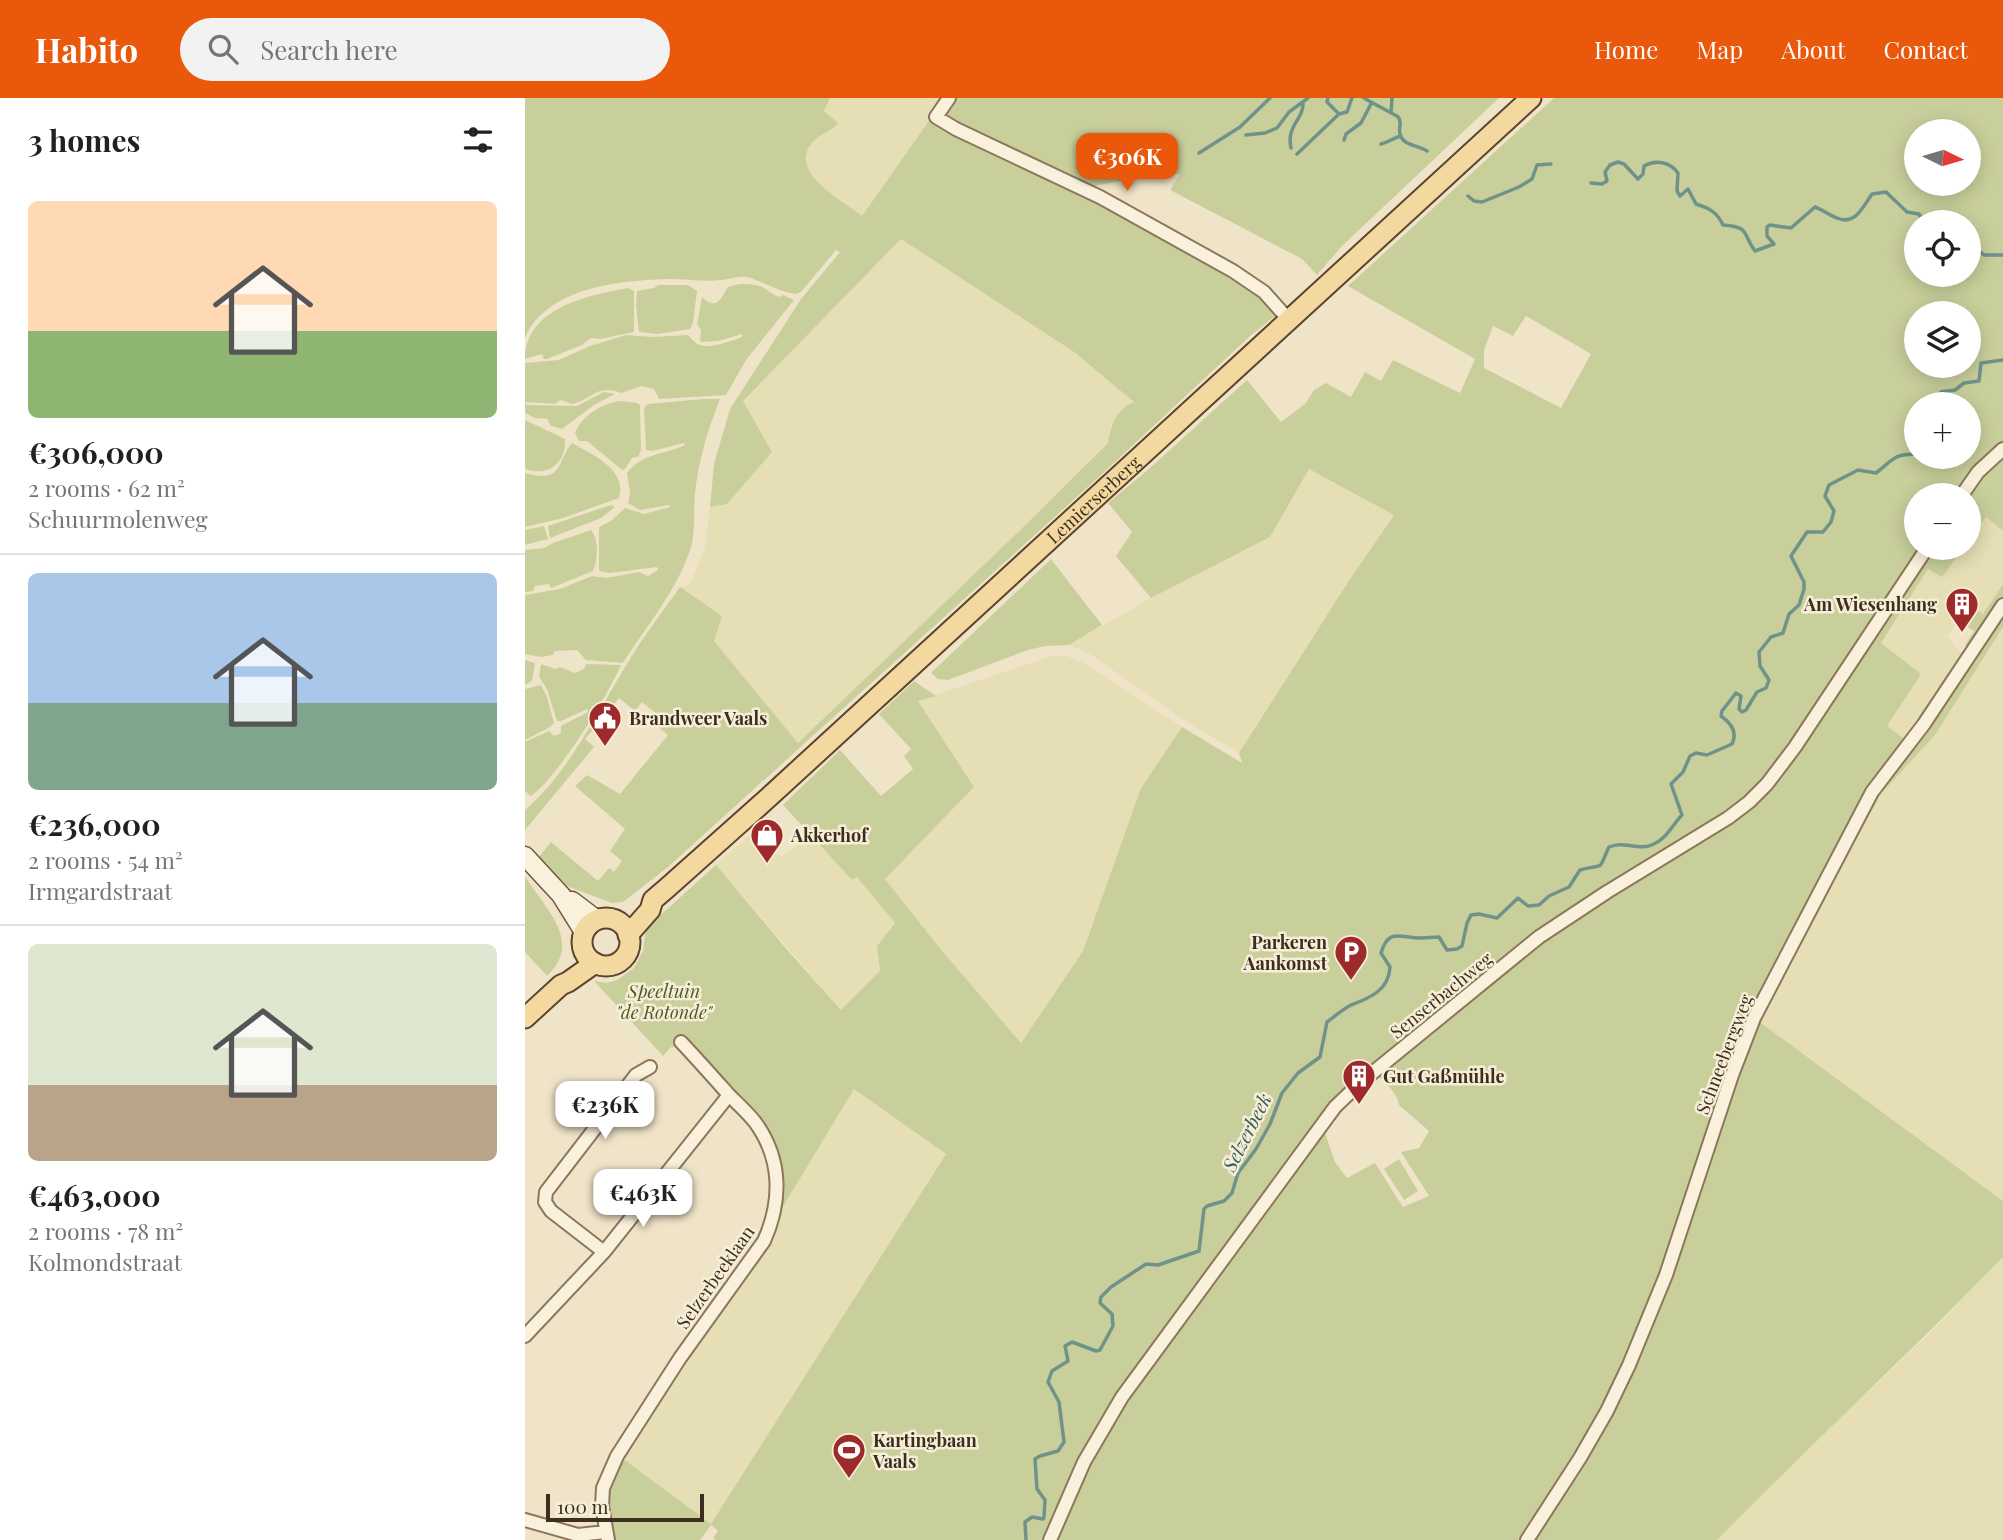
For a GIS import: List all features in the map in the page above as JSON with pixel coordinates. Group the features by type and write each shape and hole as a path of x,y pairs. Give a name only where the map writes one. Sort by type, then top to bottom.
{"main road":[{"name":"Lemierserberg","path":"525,1018 561,985 568,982 601,937 650,910 653,900 1531,98"},
{"path":"525,856 601,937"}],"street":[{"path":"949,98 936,117 1100,197 1223,265 1258,288 1289,320"},
{"path":"1970,483 1978,472 2003,449"},
{"name":"Senserbachweg","path":"1050,1540 1084,1462 1122,1397 1335,1107 1360,1083 1539,937 1728,818 1749,802 1767,784 1795,747 1919,560"},
{"name":"Schneebergweg","path":"1527,1540 1580,1458 1629,1365 1666,1276 1732,1075 1754,1018 1872,792 1924,724 2003,605"},
{"name":"Selzerbeeklaan","path":"607,1536 602,1506 603,1488 617,1456 680,1358 764,1241 771,1224 777,1189 773,1158 757,1125 681,1042"},
{"path":"604,1252 551,1211 545,1202 546,1192 636,1075 650,1067"},
{"path":"525,1336 604,1252 729,1095"},
{"path":"525,1520 578,1535 607,1536"}],"shaded area":[{"path":"830,98 945,98 862,216 829,193 811,176 805,162 806,152 812,142 838,123 824,111"},
{"path":"901,239 1074,352 1135,402 1111,424 1108,442 798,743 713,641 722,616 680,587 689,585 699,564 705,547 710,507 727,504 743,401"},
{"path":"1309,469 1394,514 1239,753 1185,721 1090,654 1069,645 1151,598 1270,537"},
{"path":"1986,517 2003,531 2003,584 1983,614 1958,598 1947,613 1958,620 1947,637 1953,641 1952,645 1965,654 1904,739 1887,727 1880,643 1928,569 1942,576 1954,560 1981,560 1981,524"},
{"path":"2003,627 2003,1201 1757,1020 1870,811 1891,782 1935,735"},
{"path":"1052,656 1067,656 1082,662 1182,727 1141,788 1083,951 1021,1043 885,879 974,787 918,701"},
{"path":"756,829 781,858 799,844 806,830 853,880 857,876 895,923 877,946 880,971 841,1010 716,865"},
{"path":"854,1089 946,1154 711,1525 622,1458 673,1378 764,1251 781,1210"},
{"path":"2003,1257 2003,1540 1717,1540 1784,1471 1926,1337"}],"green space":[{"path":"525,98 830,98 824,111 838,123 812,143 806,154 807,165 821,185 862,216 945,98 1499,98 1342,246 1317,275 1302,259 1170,190 1180,174 1157,175 1081,188 1244,282 1263,299 1275,316 668,867 623,902 612,903 567,886 539,857 551,842 598,881 609,868 614,872 622,861 610,851 625,829 575,786 587,775 620,794 668,735 653,722 658,715 642,702 635,711 619,698 585,739 594,747 525,830 525,810 570,759 636,650 680,587 722,616 714,641 798,743 1108,443 1115,418 1134,402 1074,352 901,239 743,401 772,452 727,504 710,507 714,464 730,409 801,299 840,252 836,250 801,292 796,294 743,277 714,281 630,281 587,290 550,307 535,321 525,338"},
{"name":"Speeltuin \"de Rotonde\"","path":"1554,98 2003,98 2003,531 1986,517 1981,524 1981,483 1904,483 1904,560 1954,560 1942,577 1928,569 1881,643 1921,674 1887,726 1904,739 1875,779 1757,1020 2003,1201 2003,1257 1717,1540 1532,1540 1597,1442 1638,1360 1643,1348 1631,1342 1597,1416 1576,1453 1518,1540 716,1540 713,1538 718,1531 711,1525 700,1540 613,1540 607,1494 622,1458 711,1524 946,1154 854,1089 781,1210 778,1163 693,1049 671,1047 663,1056 594,981 607,983 617,980 634,968 643,951 646,928 716,865 841,1010 880,971 877,946 895,923 857,877 852,880 783,805 840,750 881,796 913,769 904,756 911,749 879,714 914,681 936,696 918,701 974,787 885,879 1021,1043 1083,951 1141,788 1182,727 1242,763 1239,753 1394,515 1309,469 1270,537 1151,598 1116,556 1132,532 1108,503 1247,380 1281,422 1305,404 1314,390 1326,383 1351,397 1365,372 1381,381 1393,360 1460,393 1475,359 1348,286","holes":["1526,316 1591,354 1561,408 1484,368 1484,350 1493,326 1513,336","1371,1070 1392,1090 1399,1105 1429,1131 1419,1148 1401,1152 1429,1196 1403,1207 1375,1163 1347,1178 1335,1162 1325,1133 1318,1136"]},
{"path":"752,284 779,297 783,295 794,300 746,360 726,395 659,399 654,389 642,386 621,393 601,391 573,404 560,400 555,404 526,402 526,405 577,406 604,392 615,394 594,405 562,429 551,426 547,419 535,418 525,413 525,363 559,360 590,346 626,335 687,335 696,343 706,346 742,337 742,334 718,341 702,342 701,330 697,324 702,297 715,303 721,299 728,287"},
{"path":"658,285 688,285 697,291 690,329 657,334 639,332 637,291"},
{"path":"628,288 634,291 634,332 600,339 591,338 582,345 547,359 544,359 542,354 525,359 528,342 536,327 547,316 578,300"},
{"path":"720,399 698,470 691,547 670,592 625,660 622,663 586,660 577,650 555,651 553,655 541,657 525,654 525,595 560,589 592,576 606,578 639,572 648,576 658,570 657,567 610,573 599,570 599,527 611,521 625,508 644,514 670,507 640,510 628,503 630,493 627,473 633,466 646,458 685,445 684,443 646,450 644,408 648,404"},
{"path":"622,401 640,405 641,450 638,457 632,458 622,470 587,441 579,441 575,433 578,426 594,411"},
{"path":"525,420 565,439 565,448 559,462 548,470 525,469"},
{"path":"572,443 598,458 613,471 620,488 619,498 563,518 525,527 525,473 547,476 553,473"},
{"path":"611,505 615,507 601,518 550,538 548,526"},
{"path":"544,526 548,539 525,545 525,530"},
{"path":"591,530 597,550 593,571 551,588 549,584 535,586 533,591 525,592 525,550 544,548"},
{"path":"1051,559 1102,625 1069,645 1028,650 948,680 938,679 931,673"},
{"path":"2003,584 2003,627 1935,735 1881,794 1852,845 1850,840 1855,829 1969,648 1965,645 1974,631 1947,613 1957,597 1983,614"},
{"path":"525,660 535,663 532,681 525,685"},
{"path":"541,664 575,673 584,669 586,664 621,665 568,755 531,796 525,791 525,742 549,731 554,736 561,733 561,726 588,712 587,709 557,721 547,689 539,677"},
{"path":"541,685 554,723 525,740 525,689"},
{"path":"525,876 550,912 561,937 562,950 557,963 547,976 525,952"},
{"path":"1399,1159 1418,1191 1404,1200 1384,1169"}],"waterway":[{"path":"1199,153 1240,127 1270,98"},
{"path":"1246,135 1265,133 1277,128 1289,112 1308,98"},
{"path":"1328,98 1327,102 1339,114 1347,112 1352,98"},
{"path":"1364,98 1398,117 1402,138 1407,143 1427,151"},
{"path":"1391,113 1392,98"},
{"path":"1291,148 1291,134 1301,114 1303,102"},
{"path":"1344,140 1346,134 1361,123 1371,104"},
{"path":"1297,154 1339,114"},
{"path":"1381,144 1401,136"},
{"path":"1591,183 1602,184 1607,181 1605,172 1610,165 1618,162 1624,164 1638,179 1643,174 1644,166 1658,162 1667,164 1678,173 1677,191 1680,196 1688,189 1696,204 1712,211 1723,225 1745,232 1755,251 1774,244 1767,236 1767,227 1770,225 1791,228 1815,207 1837,218 1849,219 1858,214 1872,194 1886,192 1905,210"},
{"path":"1468,196 1474,201 1482,202 1532,179 1537,165 1551,164"},
{"path":"1981,252 1984,255 2003,255"},
{"name":"Selzerbeek","path":"1941,392 1955,390 1964,383 1979,381 1981,363 2003,360"},
{"name":"Selzerbeek","path":"1026,1540 1025,1522 1032,1517 1044,1517 1045,1500 1037,1489 1035,1459 1058,1451 1064,1442 1059,1402 1048,1382 1052,1371 1068,1361 1065,1346 1072,1342 1100,1350 1113,1326 1112,1314 1100,1303 1101,1297 1111,1287 1146,1264 1158,1265 1199,1251 1204,1209 1224,1201 1232,1193 1238,1173 1270,1124 1282,1093 1298,1073 1320,1057 1327,1022 1377,992 1386,982 1390,967 1381,953 1388,939 1397,936 1439,937 1447,950 1457,949 1462,946 1471,915 1497,918 1518,898 1528,906 1539,905 1549,896 1569,887 1580,870 1600,865 1609,847 1648,846 1663,838 1682,815 1671,784 1683,772 1690,756 1696,753 1707,755 1732,744 1734,732 1721,716 1722,711 1736,693 1741,696 1739,709 1742,712 1746,710 1757,692 1766,688 1769,680 1760,666 1759,652 1771,637 1783,633 1789,614 1799,605 1804,582 1791,556 1807,532 1823,532 1831,522 1834,511 1825,496 1829,485 1858,470 1876,473 1890,461 1904,455"}],"place":[{"name":"Am Wiesenhang","path":"1962,634"},
{"name":"Brandweer Vaals","path":"605,748"},
{"name":"Akkerhof","path":"767,865"},
{"name":"Parkeren Aankomst","path":"1351,982"},
{"name":"Gut Gaßmühle","path":"1359,1106"},
{"name":"Kartingbaan Vaals","path":"849,1480"}]}
